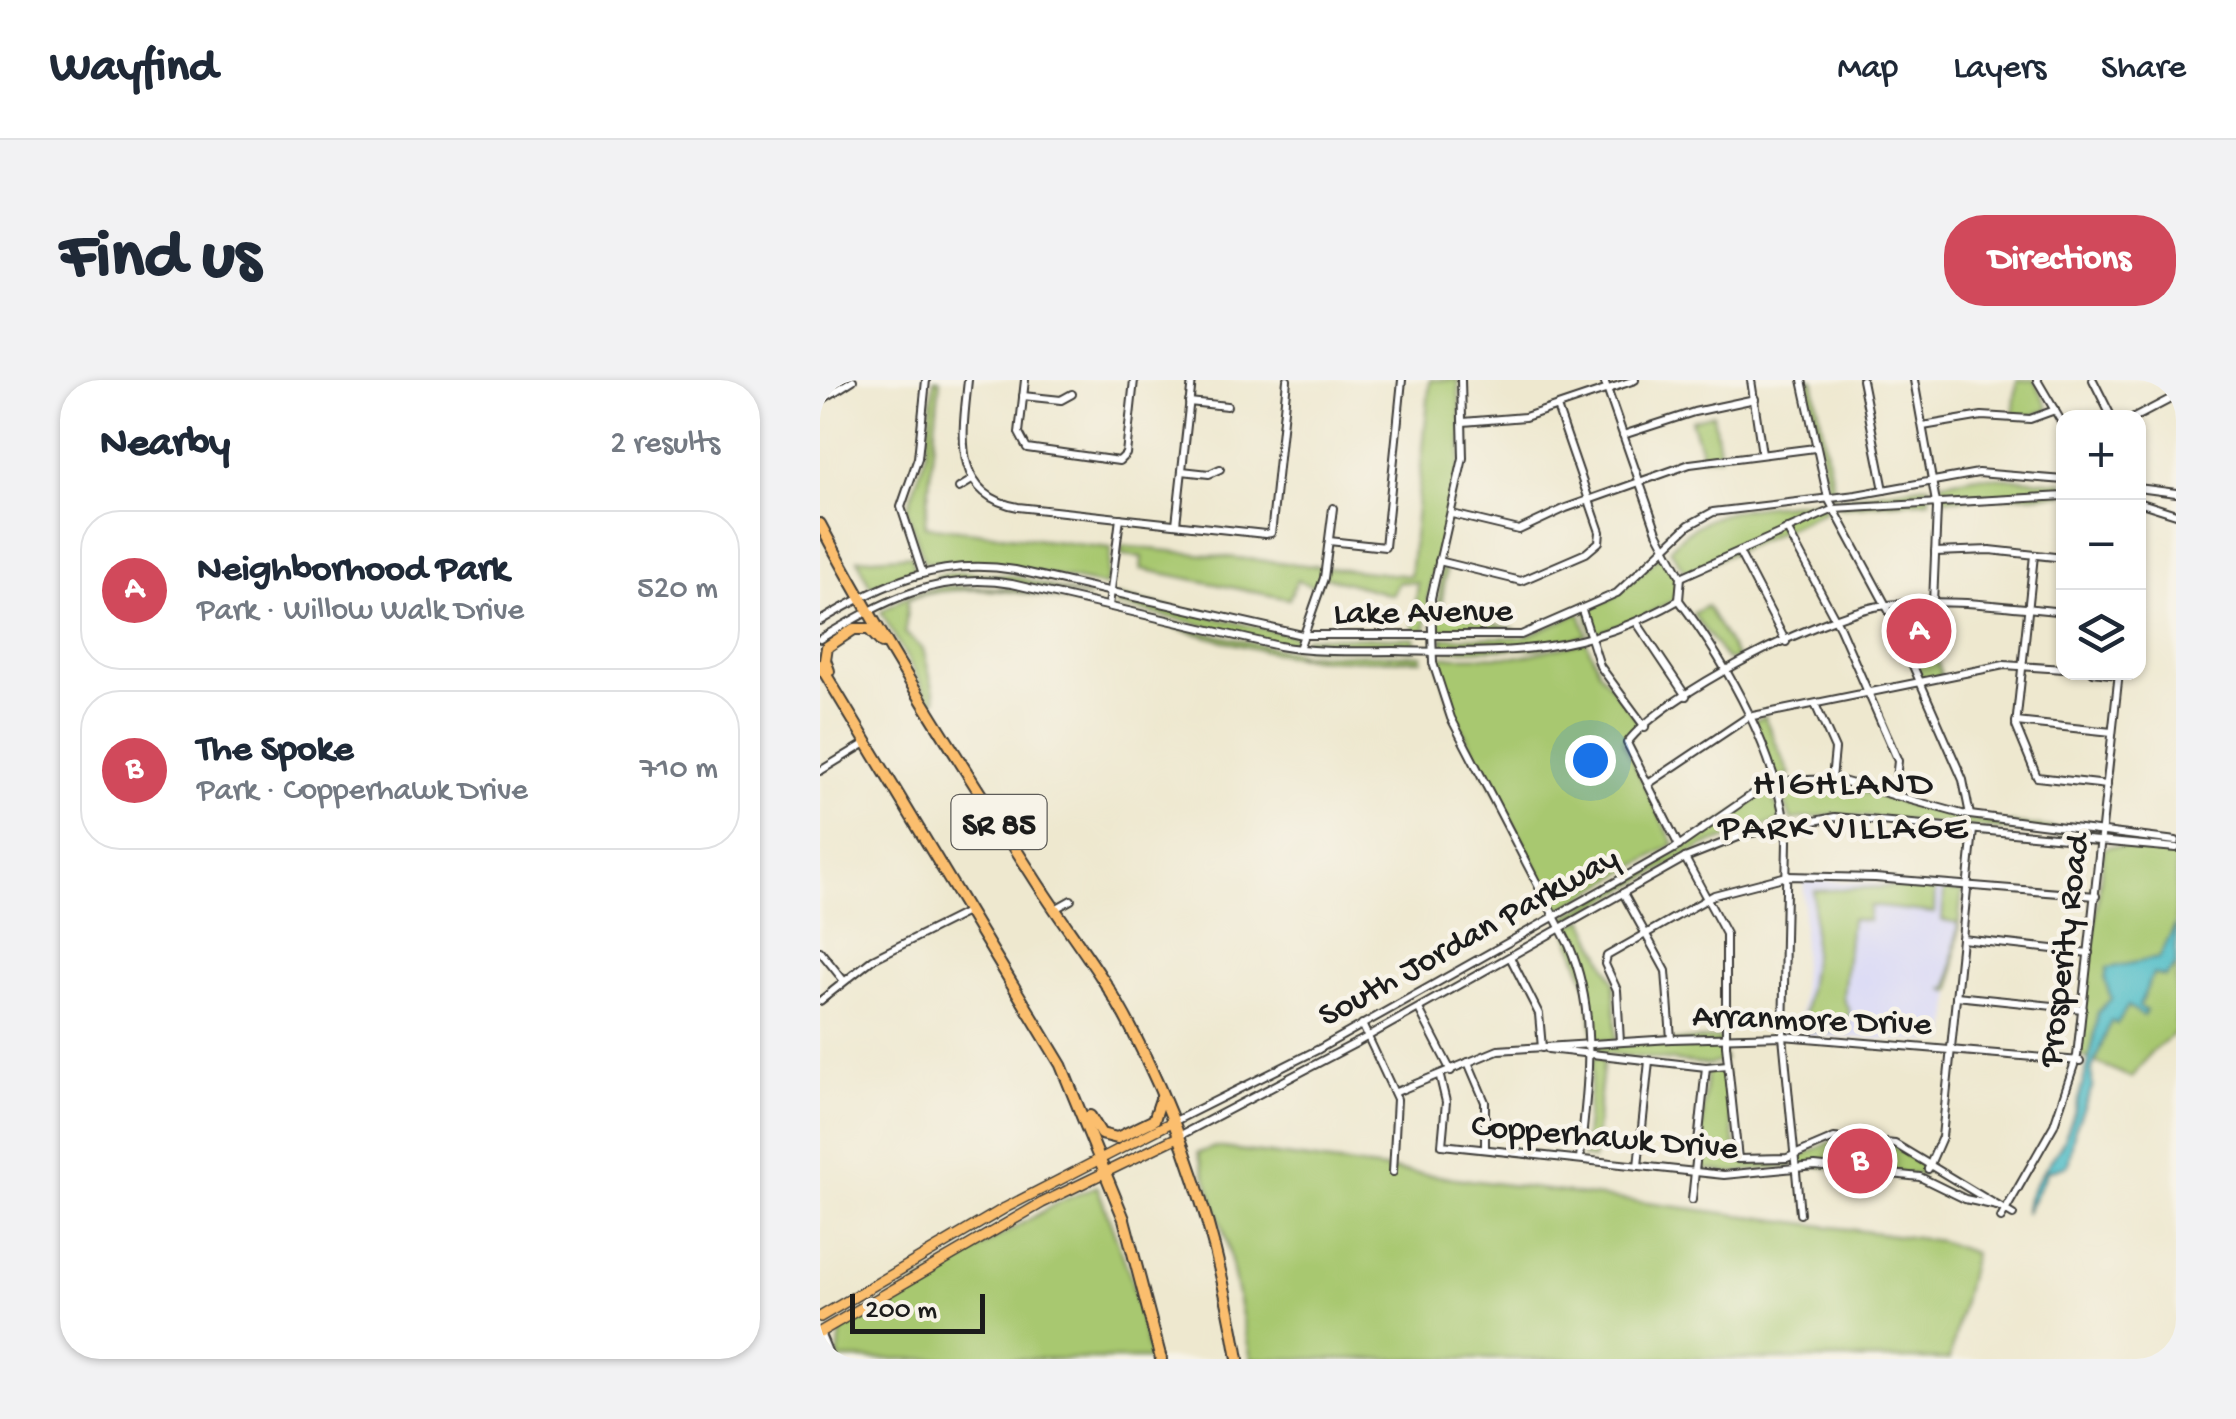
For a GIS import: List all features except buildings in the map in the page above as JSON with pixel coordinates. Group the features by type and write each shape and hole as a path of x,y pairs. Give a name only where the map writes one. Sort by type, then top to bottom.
{"highway":[{"name":"SR 85","path":"820,524 922,697 1104,977 1178,1137 1211,1233 1238,1359"},
{"path":"895,788 827,666 827,647 854,629 869,629 922,697"},
{"name":"SR 85","path":"820,665 1045,1034 1074,1090 1136,1256 1161,1359"},
{"path":"1074,1090 1098,1132 1114,1138 1156,1118 1162,1106 1158,1087"}],"main road":[{"name":"South Jordan Parkway","path":"820,1332 900,1285 1005,1208 1172,1122"},
{"name":"South Jordan Parkway","path":"820,1317 952,1246 1178,1137"}],"street":[{"path":"820,400 852,380"},
{"path":"922,572 900,507 919,454 926,380"},
{"path":"968,380 962,444 972,480 1006,505 1271,533 1288,380"},
{"path":"1025,380 1020,433 1029,450 1124,459 1134,380"},
{"path":"1176,524 1192,380"},
{"path":"1329,542 1385,547 1402,380"},
{"path":"1461,380 1462,471 1430,606 1432,652 1450,718 1554,916 1581,977 1590,1054 1580,1159"},
{"path":"1604,380 1666,548 1682,576 1678,600 1727,666 1774,784 1785,824 1783,1036 1800,1214"},
{"path":"1463,422 1521,418 1635,380"},
{"path":"1751,380 1762,454"},
{"path":"1802,380 1828,498 1886,606 1963,780 1970,816"},
{"path":"1862,380 1884,490"},
{"path":"1914,380 1936,501 1933,603"},
{"path":"1923,426 1985,416 2030,419 2055,410 2038,380"},
{"path":"2093,380 2108,410"},
{"path":"1023,396 1062,400 1072,394"},
{"path":"2146,412 2176,396"},
{"path":"1623,435 1694,412 1755,399"},
{"path":"1189,402 1227,406"},
{"path":"1440,561 1524,580 1583,554 1599,542 1600,534 1557,407"},
{"path":"1452,514 1515,530 1704,461 1816,448"},
{"path":"1182,472 1209,474 1220,469"},
{"name":"Lake Avenue","path":"820,621 862,596 922,572 1000,568 1302,634 1521,635 1620,590 1693,522 1713,512 1984,473 2056,479"},
{"path":"959,488 972,480"},
{"path":"2146,489 2176,492"},
{"path":"1682,576 1833,509 2056,496"},
{"path":"2146,505 2176,514"},
{"path":"1298,649 1323,584 1333,508"},
{"path":"1109,606 1120,518"},
{"path":"1787,529 1837,622 1900,764 1894,796"},
{"path":"1739,552 1786,642"},
{"path":"1935,552 2056,557"},
{"path":"2034,555 2016,733 2037,777 2107,785"},
{"name":"Lake Avenue","path":"820,639 869,610 918,588 975,580 1298,649 1529,652 1636,623 1678,600"},
{"path":"1679,846 1628,743 1727,666 1886,606 1933,603 2056,611"},
{"path":"1582,610 1600,666 1645,727"},
{"path":"1636,623 1686,696"},
{"path":"1648,784 1748,716 2004,664 2056,669"},
{"name":"Prosperity Road","path":"2007,1215 2054,1125 2078,1060 2117,680"},
{"path":"1815,704 1835,752 1832,779"},
{"path":"2016,722 2112,732"},
{"path":"820,771 868,743"},
{"name":"South Jordan Parkway","path":"1172,1122 1362,1024 1679,846 1774,784 1797,778 1832,779 1970,816 2102,830 2176,845"},
{"name":"South Jordan Parkway","path":"1178,1137 1369,1036 1686,858 1746,834 1835,817 2102,843 2176,845"},
{"path":"1924,1178 1942,1137 1973,830"},
{"path":"1686,858 1727,938 1728,1065"},
{"path":"1620,1042 1618,990 1605,959 1708,898 1787,876 1968,884 2096,896"},
{"path":"1624,892 1668,976 1671,1039"},
{"path":"1056,908 1071,900"},
{"path":"820,1001 873,959 970,910"},
{"path":"1962,939 2089,952"},
{"path":"820,950 844,981"},
{"path":"1510,957 1538,1014 1542,1048"},
{"path":"1956,996 2084,1009"},
{"path":"1418,1009 1450,1071"},
{"path":"1362,1024 1396,1092 1398,1120 1393,1172"},
{"name":"Arranmore Drive","path":"1396,1092 1498,1050 1726,1036 1951,1046 2078,1060"},
{"name":"Arranmore Drive","path":"1542,1048 1706,1067 1728,1065"},
{"path":"1638,1166 1649,1061"},
{"path":"1468,1062 1486,1102 1485,1149"},
{"name":"Copperhawk Drive","path":"1728,1065 1740,1160 1795,1156 1823,1140 1838,1138 1898,1145 2007,1215"},
{"path":"1692,1200 1706,1067"},
{"name":"Copperhawk Drive","path":"1440,1076 1446,1102 1442,1144 1728,1175 1796,1168 1924,1178 1965,1199 1997,1206"},
{"path":"820,1332 830,1359"}],"shaded area":[{"path":"1804,879 1962,890 1947,1042 1801,1035"}],"green space":[{"path":"934,380 940,380 925,526 1111,548 1106,586 994,564 924,562 907,509 926,454"},
{"path":"1430,380 1458,380 1461,445 1430,587 1426,628 1420,633 1413,631 1418,583 1399,582 1392,595 1322,576 1317,588 1297,580 1289,599 1141,569 1142,557 1121,555 1122,546 1410,576"},
{"path":"1807,380 1813,380 1835,496 1829,494"},
{"path":"2017,380 2034,380 2049,409 2028,417 2013,416"},
{"path":"1713,414 1720,456 1703,457 1691,420"},
{"path":"1978,476 2056,482 2056,494 1944,499 1940,495 1942,482"},
{"path":"1929,485 1930,500 1840,507 1837,499"},
{"path":"1821,501 1825,511 1686,574 1670,549 1701,523 1720,515"},
{"path":"1662,553 1679,576 1675,599 1641,618 1592,634 1586,610 1612,598"},
{"path":"912,555 914,570 870,587 858,559"},
{"path":"1441,568 1446,571 1441,609 1516,629 1436,630"},
{"path":"963,572 1014,576 1090,598 992,578 937,581 935,576"},
{"path":"945,586 1015,589 1089,606 997,591 950,591 908,599 905,633 923,649 936,699 931,702 881,612 909,595"},
{"path":"1118,596 1295,636 1295,646 1116,605"},
{"path":"1707,606 1738,659 1727,660 1693,614"},
{"path":"1938,606 1934,646 1941,676 1921,679 1892,611 1896,607"},
{"path":"1103,609 1301,654 1422,655 1422,660 1291,656"},
{"path":"1580,613 1587,635 1539,648 1446,650 1442,638 1524,637"},
{"path":"1305,637 1415,638 1415,649 1303,647"},
{"path":"1586,641 1599,671 1640,723 1623,742 1674,844 1559,910 1452,710 1437,657 1524,656"},
{"path":"1764,716 1790,775 1775,778 1754,721"},
{"path":"1807,782 1839,785 1956,818 2093,832 2093,838 1837,814 1791,820 1780,789"},
{"path":"1769,790 1781,816 1778,822 1706,845 1567,921 1566,916 1695,841"},
{"path":"2109,846 2176,850 2176,1032 2149,1054 2132,1078 2079,1055 2104,849"},
{"path":"1900,886 1935,889 1934,913 1870,906 1868,921 1851,919 1843,997 1849,1011 1848,1032 1802,1030 1813,955 1814,891"},
{"path":"1944,890 1962,891 1950,992 1945,989 1949,988 1958,923 1942,920"},
{"path":"1584,919 1614,982 1616,1040 1594,1041 1588,988 1568,934 1570,926"},
{"path":"1720,1038 1725,1060 1709,1065 1593,1052 1593,1046"},
{"path":"1593,1057 1604,1058 1593,1159 1583,1157"},
{"path":"1724,1068 1737,1159 1745,1163 1791,1159 1792,1166 1729,1173 1699,1168 1707,1070"},
{"path":"1833,1141 1893,1146 1925,1167 1922,1175 1800,1165 1800,1157"},
{"path":"1215,1147 1940,1241 1974,1253 1950,1359 1251,1359 1227,1242 1198,1153"},
{"path":"1097,1186 1131,1278 1150,1359 838,1359 841,1329 1059,1202"}],"water":[{"path":"2176,924 2176,964 2166,977 2153,974 2139,1006 2146,1011 2143,1016 2128,1006 2117,1024 2111,1021 2092,1069 2092,1088 2075,1129 2068,1165 2048,1171 2025,1214 2033,1188 2060,1147 2071,1121 2089,1060 2097,1013 2111,999 2105,980 2107,968 2159,958"}],"tram line":[{"path":"820,1345 825,1359"}],"place":[{"name":"Neighborhood Park","path":"1919,631"},
{"name":"The Spoke","path":"1860,1161"}],"district":[{"name":"HIGHLAND PARK VILLAGE","path":"1844,802"}]}
